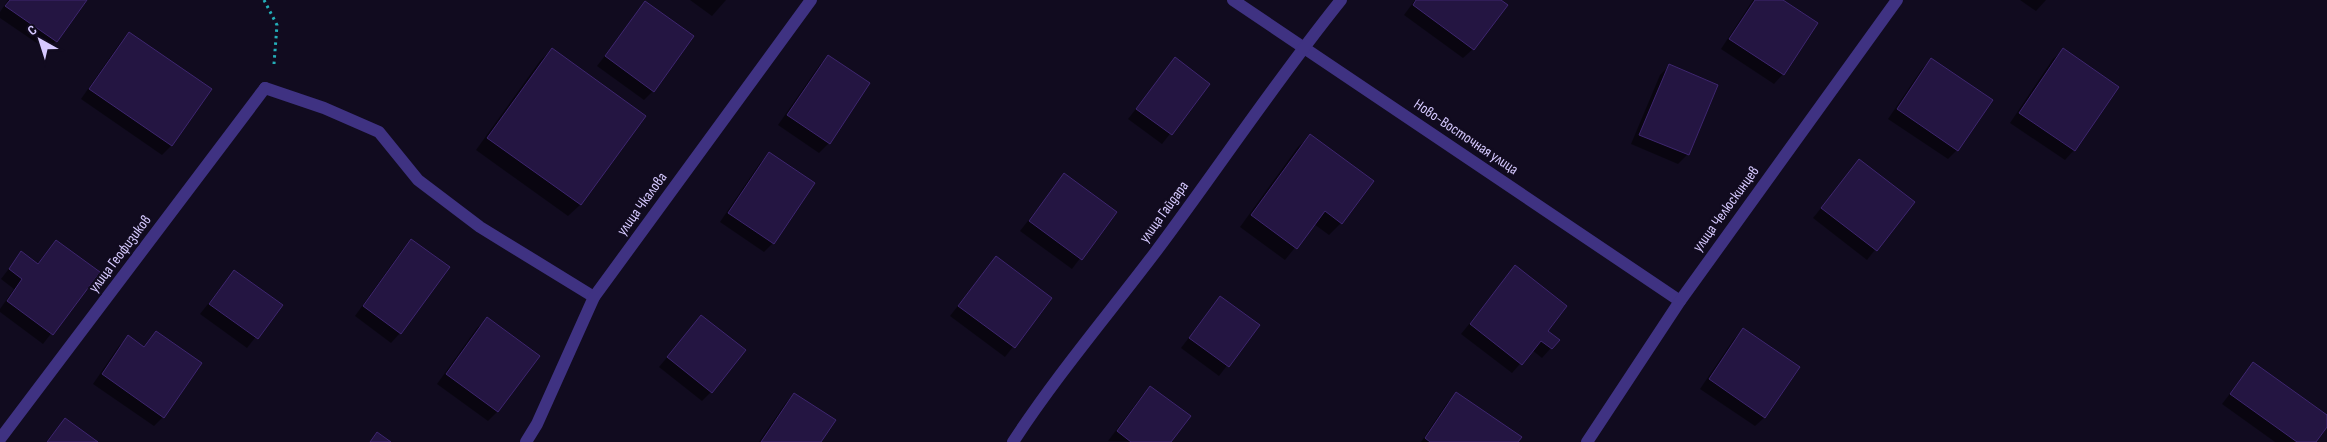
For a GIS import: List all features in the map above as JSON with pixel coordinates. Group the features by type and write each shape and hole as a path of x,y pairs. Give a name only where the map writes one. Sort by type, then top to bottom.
{"street":[{"name":"улица Чкалова","path":"526,442 537,424 594,297 811,0"},
{"name":"Ново-Восточная улица","path":"1233,0 1680,300"},
{"name":"улица Гайдара","path":"1013,442 1034,410 1155,253 1303,47 1341,0"},
{"name":"улица Челюскинцев","path":"1587,442 1680,300 1898,0"},
{"path":"265,88 324,108 379,132 418,180 480,227 594,297"},
{"name":"улица Геофизиков","path":"0,439 265,88"}],"path":[{"path":"264,0 276,26 275,62 265,88"}],"building":[{"path":"10,0 87,0 57,42 5,6"},
{"path":"1416,0 1501,0 1508,5 1474,50 1413,5"},
{"path":"1755,0 1783,0 1818,23 1784,75 1729,39"},
{"path":"645,1 694,36 654,92 605,56"},
{"path":"129,32 212,89 172,146 89,89"},
{"path":"552,48 646,116 581,205 487,138"},
{"path":"2063,48 2119,87 2075,151 2019,113"},
{"path":"828,55 870,83 830,144 787,115"},
{"path":"1175,57 1210,84 1172,135 1136,109"},
{"path":"1931,58 1993,100 1958,151 1897,109"},
{"path":"1669,64 1718,85 1689,155 1639,135"},
{"path":"1310,134 1374,181 1342,224 1325,211 1297,249 1251,215"},
{"path":"769,152 815,183 774,244 728,213"},
{"path":"1859,159 1915,202 1877,251 1821,208"},
{"path":"1064,173 1117,212 1082,260 1029,221"},
{"path":"411,239 450,267 401,334 363,306"},
{"path":"56,240 100,272 53,335 7,301 22,279 9,269 21,251 38,264"},
{"path":"996,256 1052,298 1015,348 958,306"},
{"path":"1515,265 1567,306 1548,331 1560,340 1552,349 1541,341 1522,365 1470,324"},
{"path":"234,270 283,305 258,339 209,304"},
{"path":"1220,296 1260,325 1229,367 1189,338"},
{"path":"701,315 746,350 712,393 667,357"},
{"path":"487,317 540,356 498,412 446,374"},
{"path":"1743,328 1800,367 1765,418 1709,379"},
{"path":"156,331 202,363 164,418 102,374 128,335 144,347"},
{"path":"2253,362 2327,415 2327,427 2316,442 2297,442 2230,394"},
{"path":"1150,386 1191,416 1171,442 1131,442 1117,431"},
{"path":"1456,392 1522,437 1518,442 1430,442 1425,438"},
{"path":"794,393 836,420 821,442 761,442"},
{"path":"65,418 98,442 47,442"},
{"path":"377,432 391,442 370,442"}]}
